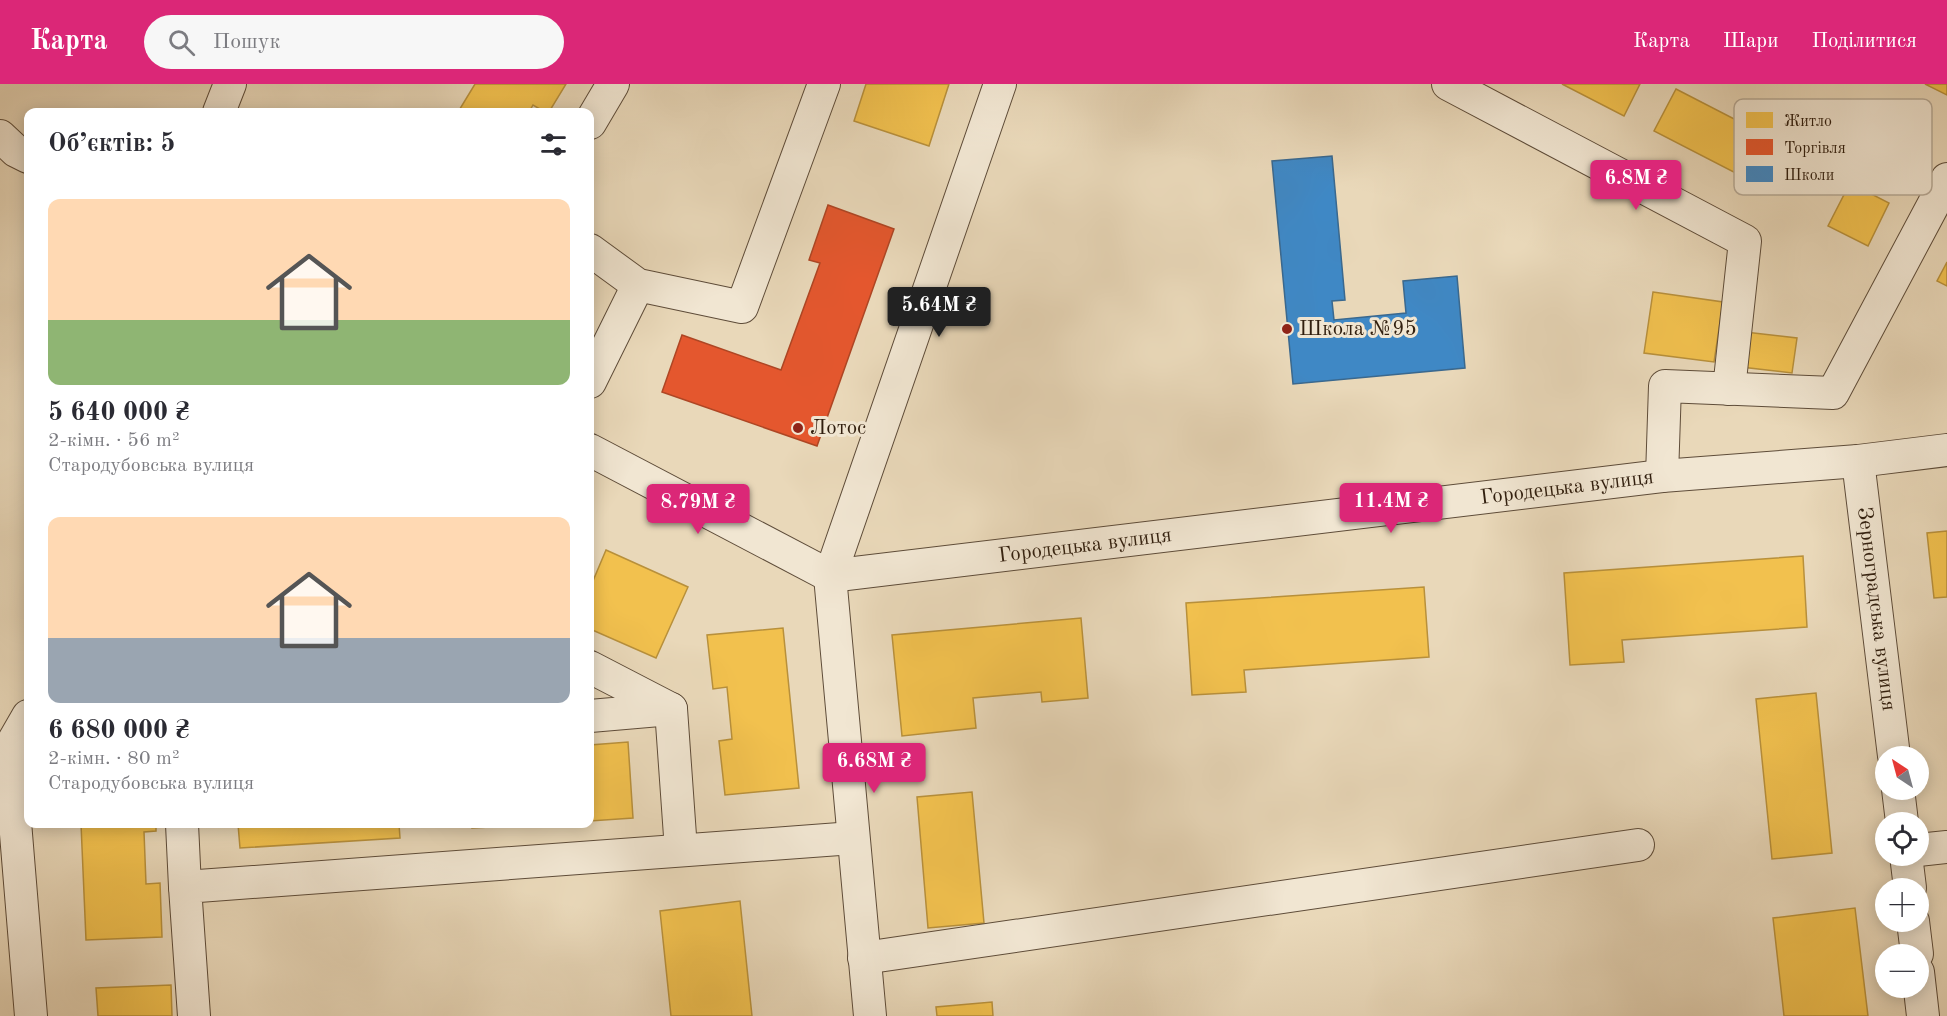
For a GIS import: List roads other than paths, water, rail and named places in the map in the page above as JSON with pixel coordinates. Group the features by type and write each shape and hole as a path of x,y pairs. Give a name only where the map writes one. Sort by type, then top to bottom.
{"street":[{"path":"221,108 230,84"},
{"path":"594,116 613,84"},
{"path":"594,253 638,285 742,307 824,84"},
{"path":"870,1016 830,576 1000,84"},
{"path":"1448,84 1745,241 1729,389"},
{"path":"0,136 24,155"},
{"path":"1662,476 1665,386 1833,393 1947,179"},
{"path":"594,374 638,285"},
{"name":"Городецька вулиця","path":"830,576 1662,476 1858,461 1947,450"},
{"path":"594,452 830,576"},
{"name":"Зерноградська вулиця","path":"1858,461 1893,746"},
{"path":"594,668 671,709"},
{"path":"671,709 681,850"},
{"path":"594,716 671,709"},
{"path":"24,723 9,749 31,1016"},
{"path":"182,828 194,1016"},
{"path":"185,887 854,838"},
{"path":"864,958 1638,845"},
{"path":"1929,849 1947,847"},
{"path":"1921,998 1923,1016"}],"place":[{"name":"Школа №95","path":"1287,329"},
{"name":"Лотос","path":"798,428"}]}
